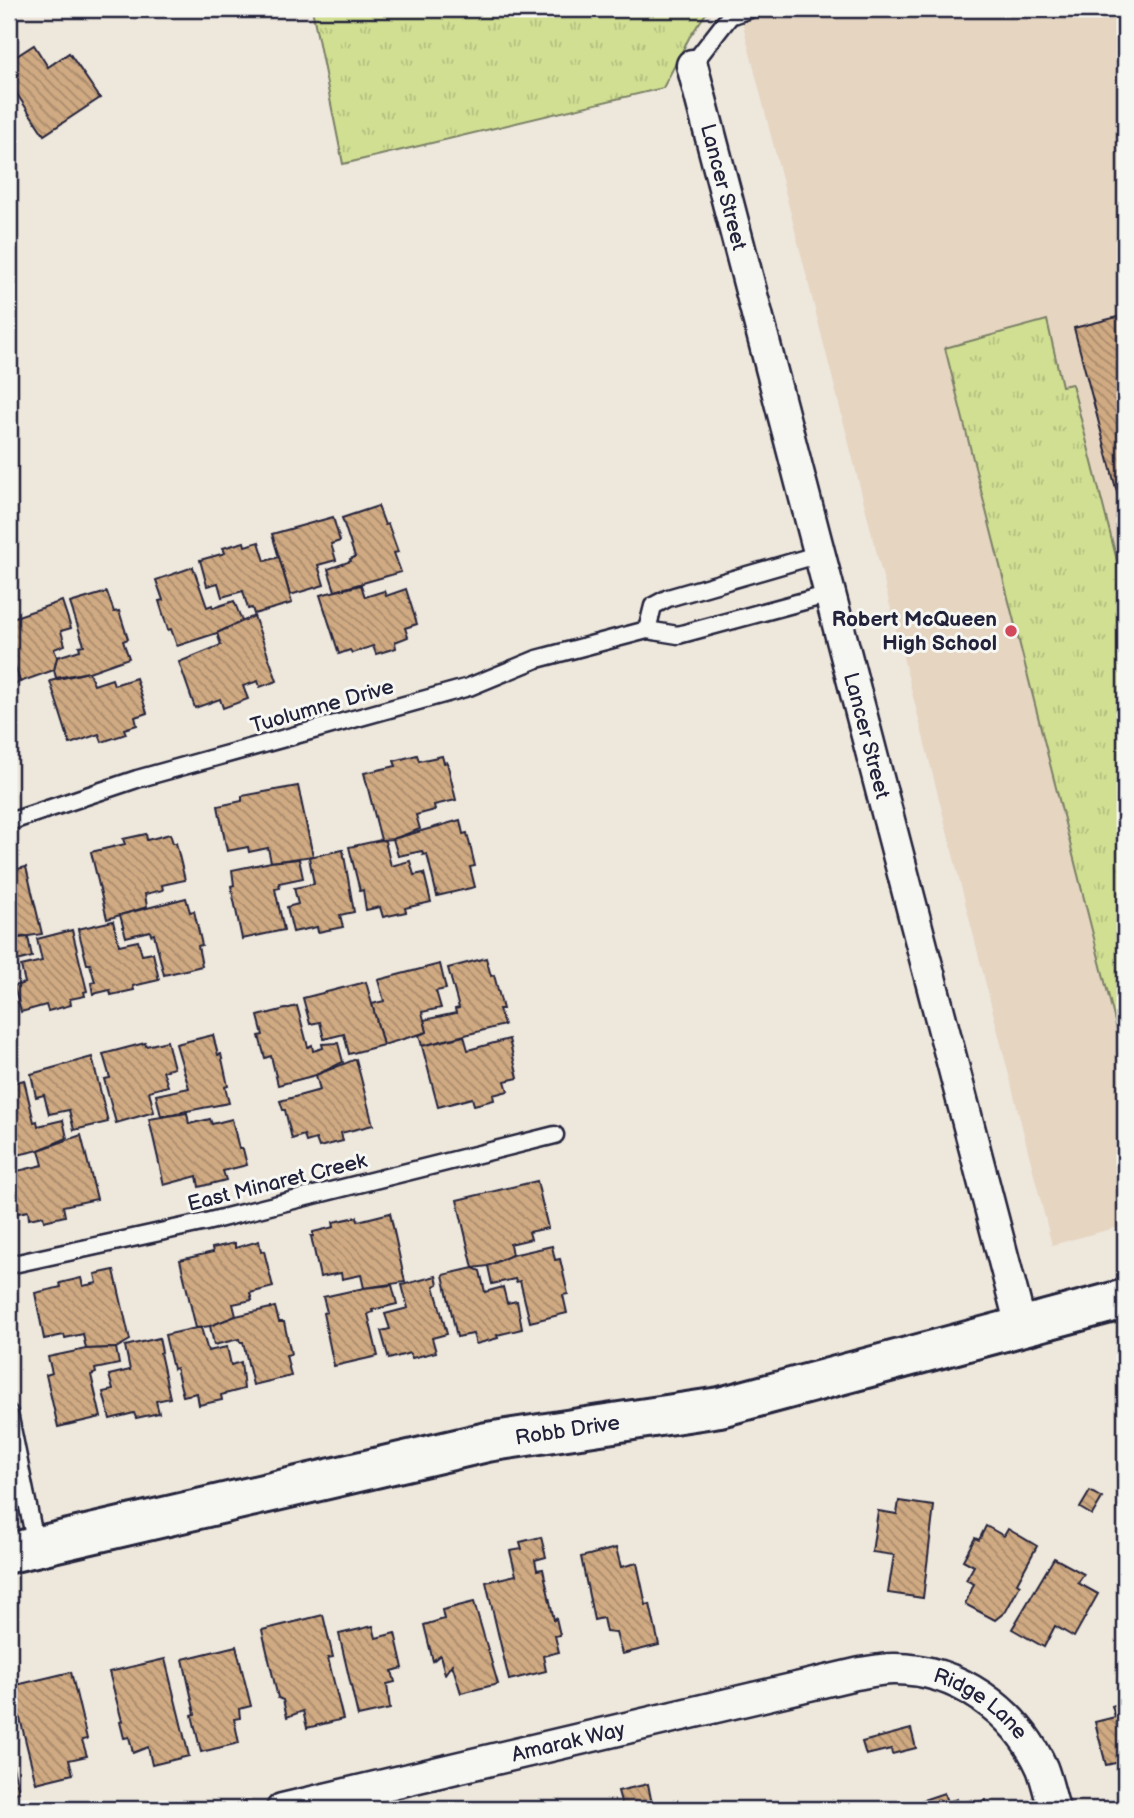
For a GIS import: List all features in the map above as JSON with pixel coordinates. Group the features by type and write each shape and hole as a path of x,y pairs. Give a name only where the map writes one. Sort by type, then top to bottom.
{"main road":[{"name":"Robb Drive","path":"22,1550 486,1441 720,1407 1125,1298"}],"street":[{"name":"Lancer Street","path":"692,65 1021,1326"},
{"name":"Ridge Lane","path":"856,1674 894,1669 933,1674 978,1694 997,1708 1022,1734 1042,1769 1054,1809"},
{"name":"Amarak Way","path":"282,1809 351,1801 856,1674"}],"lane":[{"path":"692,65 730,16 750,9"},
{"path":"647,630 653,606 668,598 820,554"},
{"name":"Tuolumne Drive","path":"9,822 137,779 469,687 537,659 647,630 678,635 830,594"},
{"name":"East Minaret Creek","path":"9,1265 206,1222 555,1135"},
{"path":"9,1413 22,1550"}],"shaded area":[{"name":"Robert McQueen High School","path":"739,9 1125,9 1125,1225 1052,1245"}],"green space":[{"path":"312,9 709,9 689,38 663,88 343,164"},
{"path":"1047,320 1062,386 1072,384 1122,580 1125,580 1125,1061 945,348"}],"building":[{"path":"34,45 48,67 69,53 100,98 44,135 9,82 9,61"},
{"path":"9,142 16,155 9,160"},
{"path":"1125,315 1125,523 1074,328"},
{"path":"378,506 398,552 394,553 401,572 335,591 328,569 355,557 342,518"},
{"path":"333,517 340,541 331,544 336,560 318,565 324,585 290,595 272,534"},
{"path":"244,542 245,546 259,542 265,561 279,557 292,603 254,614 252,608 248,609 243,591 222,597 218,583 207,586 200,560 225,553 223,548"},
{"path":"193,567 207,607 212,605 213,608 234,601 242,621 217,633 177,646 171,629 168,630 159,601 163,600 156,580"},
{"path":"361,585 365,597 384,591 386,596 406,589 417,624 405,628 408,637 395,642 396,648 376,654 373,646 339,654 320,595"},
{"path":"107,592 114,612 119,611 128,639 123,641 129,658 89,672 56,678 54,670 57,657 80,650 79,646 84,645 70,603"},
{"path":"62,601 71,628 61,631 65,645 54,649 57,657 54,670 20,682 9,648 9,619"},
{"path":"254,616 277,681 260,687 258,681 243,686 248,699 223,708 220,699 195,708 179,662 221,645 217,633"},
{"path":"9,648 20,682 9,686"},
{"path":"89,672 94,685 112,679 114,685 136,678 147,713 135,717 137,725 124,729 126,734 102,742 99,734 70,744 50,681"},
{"path":"417,755 419,761 442,756 444,763 447,762 456,800 434,805 435,810 416,815 420,829 393,839 381,840 364,773 396,766 394,761"},
{"path":"298,786 313,856 271,862 268,848 249,852 248,847 227,851 218,806 242,801 242,796"},
{"path":"460,820 463,834 467,833 475,866 470,867 475,887 437,896 427,854 423,855 422,851 398,856 393,839"},
{"path":"146,834 147,840 170,834 173,843 176,843 185,880 162,885 163,890 145,894 147,907 107,919 91,852 125,844 123,839"},
{"path":"385,841 391,866 410,861 414,875 424,873 431,902 383,917 380,907 366,910 363,890 360,891 349,847"},
{"path":"343,850 354,912 340,915 343,927 318,932 317,927 293,932 287,907 298,904 294,888 314,884 309,857"},
{"path":"299,859 303,878 279,883 280,888 275,889 284,930 242,939 231,886 234,885 232,870"},
{"path":"26,867 42,934 9,939 9,871"},
{"path":"186,898 190,912 194,911 202,945 198,946 202,966 164,975 154,934 151,935 150,931 126,937 120,915"},
{"path":"113,921 119,945 138,941 142,955 153,953 159,980 111,995 110,990 93,994 91,983 95,982 90,964 87,964 78,929"},
{"path":"72,930 87,991 84,992 85,996 70,999 71,1005 48,1011 46,1005 21,1012 14,986 25,983 21,966 42,961 37,939"},
{"path":"28,937 32,957 9,963 9,939"},
{"path":"486,958 491,976 494,975 503,1009 499,1009 504,1025 422,1046 419,1035 427,1032 424,1020 456,1013 455,1009 459,1008 448,968"},
{"path":"440,964 446,989 436,991 441,1008 422,1012 427,1032 383,1045 372,1004 384,1001 378,980"},
{"path":"366,982 383,1045 349,1054 344,1034 324,1039 320,1022 310,1024 303,998"},
{"path":"9,993 13,1012 9,1013"},
{"path":"297,1006 308,1047 312,1045 313,1051 323,1048 322,1044 338,1043 343,1062 316,1075 278,1085 271,1056 265,1058 259,1036 263,1035 258,1016"},
{"path":"213,1035 218,1055 221,1054 229,1103 161,1116 156,1095 189,1088 176,1044"},
{"path":"464,1036 468,1050 509,1039 518,1078 505,1081 508,1091 493,1095 494,1100 474,1105 472,1098 438,1107 422,1046"},
{"path":"167,1041 174,1068 163,1071 168,1086 149,1091 154,1112 116,1123 104,1079 110,1078 103,1054 145,1043 146,1046"},
{"path":"92,1057 108,1122 74,1130 69,1110 49,1114 44,1095 36,1097 31,1074"},
{"path":"356,1059 373,1125 341,1133 343,1141 319,1147 316,1139 306,1142 304,1135 292,1139 280,1101 320,1090 316,1075"},
{"path":"24,1080 34,1122 37,1121 38,1126 63,1120 67,1138 39,1150 9,1157 9,1084"},
{"path":"187,1113 189,1124 210,1119 212,1124 232,1119 239,1149 243,1149 247,1165 223,1171 226,1180 199,1187 197,1176 164,1185 149,1119"},
{"path":"81,1135 97,1199 63,1206 65,1216 44,1221 43,1216 29,1219 28,1211 14,1214 9,1192 9,1173 43,1165 39,1150"},
{"path":"537,1181 548,1228 529,1232 531,1239 510,1244 512,1255 488,1266 473,1268 457,1200"},
{"path":"390,1213 405,1282 364,1288 361,1275 342,1279 341,1273 320,1277 311,1236 313,1232 334,1227 333,1222 357,1217 358,1221"},
{"path":"259,1241 273,1287 250,1293 252,1300 233,1304 236,1316 210,1326 196,1328 180,1260 213,1252 212,1248 235,1243 235,1248"},
{"path":"552,1246 555,1260 560,1259 568,1294 563,1295 567,1313 530,1322 520,1281 516,1282 515,1279 492,1284 488,1266 512,1255"},
{"path":"473,1268 480,1271 485,1292 503,1287 507,1303 517,1301 522,1329 476,1344 473,1334 457,1337 443,1275"},
{"path":"114,1270 130,1340 116,1348 86,1349 83,1334 44,1339 35,1293 61,1287 60,1283 81,1278 83,1286 97,1283 95,1274"},
{"path":"436,1276 438,1284 434,1286 447,1334 432,1338 436,1352 412,1358 410,1353 389,1359 381,1331 390,1329 385,1314 408,1308 402,1285"},
{"path":"392,1285 397,1304 372,1310 373,1312 368,1314 378,1356 334,1366 323,1313 327,1312 323,1297"},
{"path":"275,1307 279,1322 284,1322 291,1354 286,1355 291,1376 253,1385 243,1342 239,1339 214,1345 210,1326 236,1316"},
{"path":"201,1328 208,1351 227,1347 231,1365 241,1362 244,1389 221,1395 222,1400 199,1405 197,1393 183,1396 165,1335"},
{"path":"159,1338 170,1398 156,1401 159,1413 136,1418 134,1413 110,1419 103,1392 113,1390 109,1375 130,1370 125,1346"},
{"path":"116,1348 119,1364 95,1369 96,1373 91,1375 101,1417 58,1427 46,1375 52,1373 48,1357 86,1349"},
{"path":"1090,1491 1102,1498 1092,1515 1080,1508"},
{"path":"899,1501 934,1506 923,1598 888,1593 894,1555 872,1552 878,1511 897,1514"},
{"path":"986,1526 1004,1536 1008,1529 1037,1546 1017,1583 1020,1585 1006,1611 995,1620 965,1604 974,1584 966,1580 974,1566 963,1560 975,1538 979,1540"},
{"path":"541,1537 546,1557 535,1560 537,1570 543,1569 554,1620 556,1618 560,1635 555,1636 559,1652 543,1656 546,1671 509,1680 486,1582 516,1575 510,1551 522,1549 520,1542"},
{"path":"616,1548 621,1567 637,1563 646,1605 650,1604 659,1645 622,1654 616,1633 606,1632 603,1618 594,1620 581,1557"},
{"path":"1054,1558 1084,1574 1078,1583 1098,1594 1074,1637 1055,1626 1044,1647 1012,1629"},
{"path":"474,1602 498,1684 461,1693 452,1664 445,1674 440,1655 433,1661 424,1625 444,1619 442,1610"},
{"path":"323,1615 333,1657 328,1658 343,1719 307,1728 303,1711 287,1717 283,1700 278,1698 262,1630"},
{"path":"373,1626 376,1638 395,1633 403,1668 392,1671 395,1682 387,1684 390,1709 358,1716 339,1634"},
{"path":"236,1646 251,1706 239,1709 240,1718 234,1719 239,1743 201,1752 183,1659"},
{"path":"165,1659 189,1756 152,1765 148,1747 133,1753 129,1737 124,1738 109,1672"},
{"path":"71,1672 87,1739 82,1740 87,1756 69,1760 73,1774 36,1783 12,1686"},
{"path":"1125,1702 1125,1761 1106,1765 1095,1722 1115,1717 1112,1706"},
{"path":"911,1729 916,1748 892,1754 891,1749 866,1755 862,1742"},
{"path":"9,1750 19,1792 9,1794"},
{"path":"648,1784 653,1809 623,1809 618,1791"},
{"path":"944,1793 947,1802 957,1799 958,1804 972,1800 973,1804 985,1800 988,1809 910,1809 908,1805"}],"place":[{"name":"Robert McQueen High School","path":"1011,631"}]}
